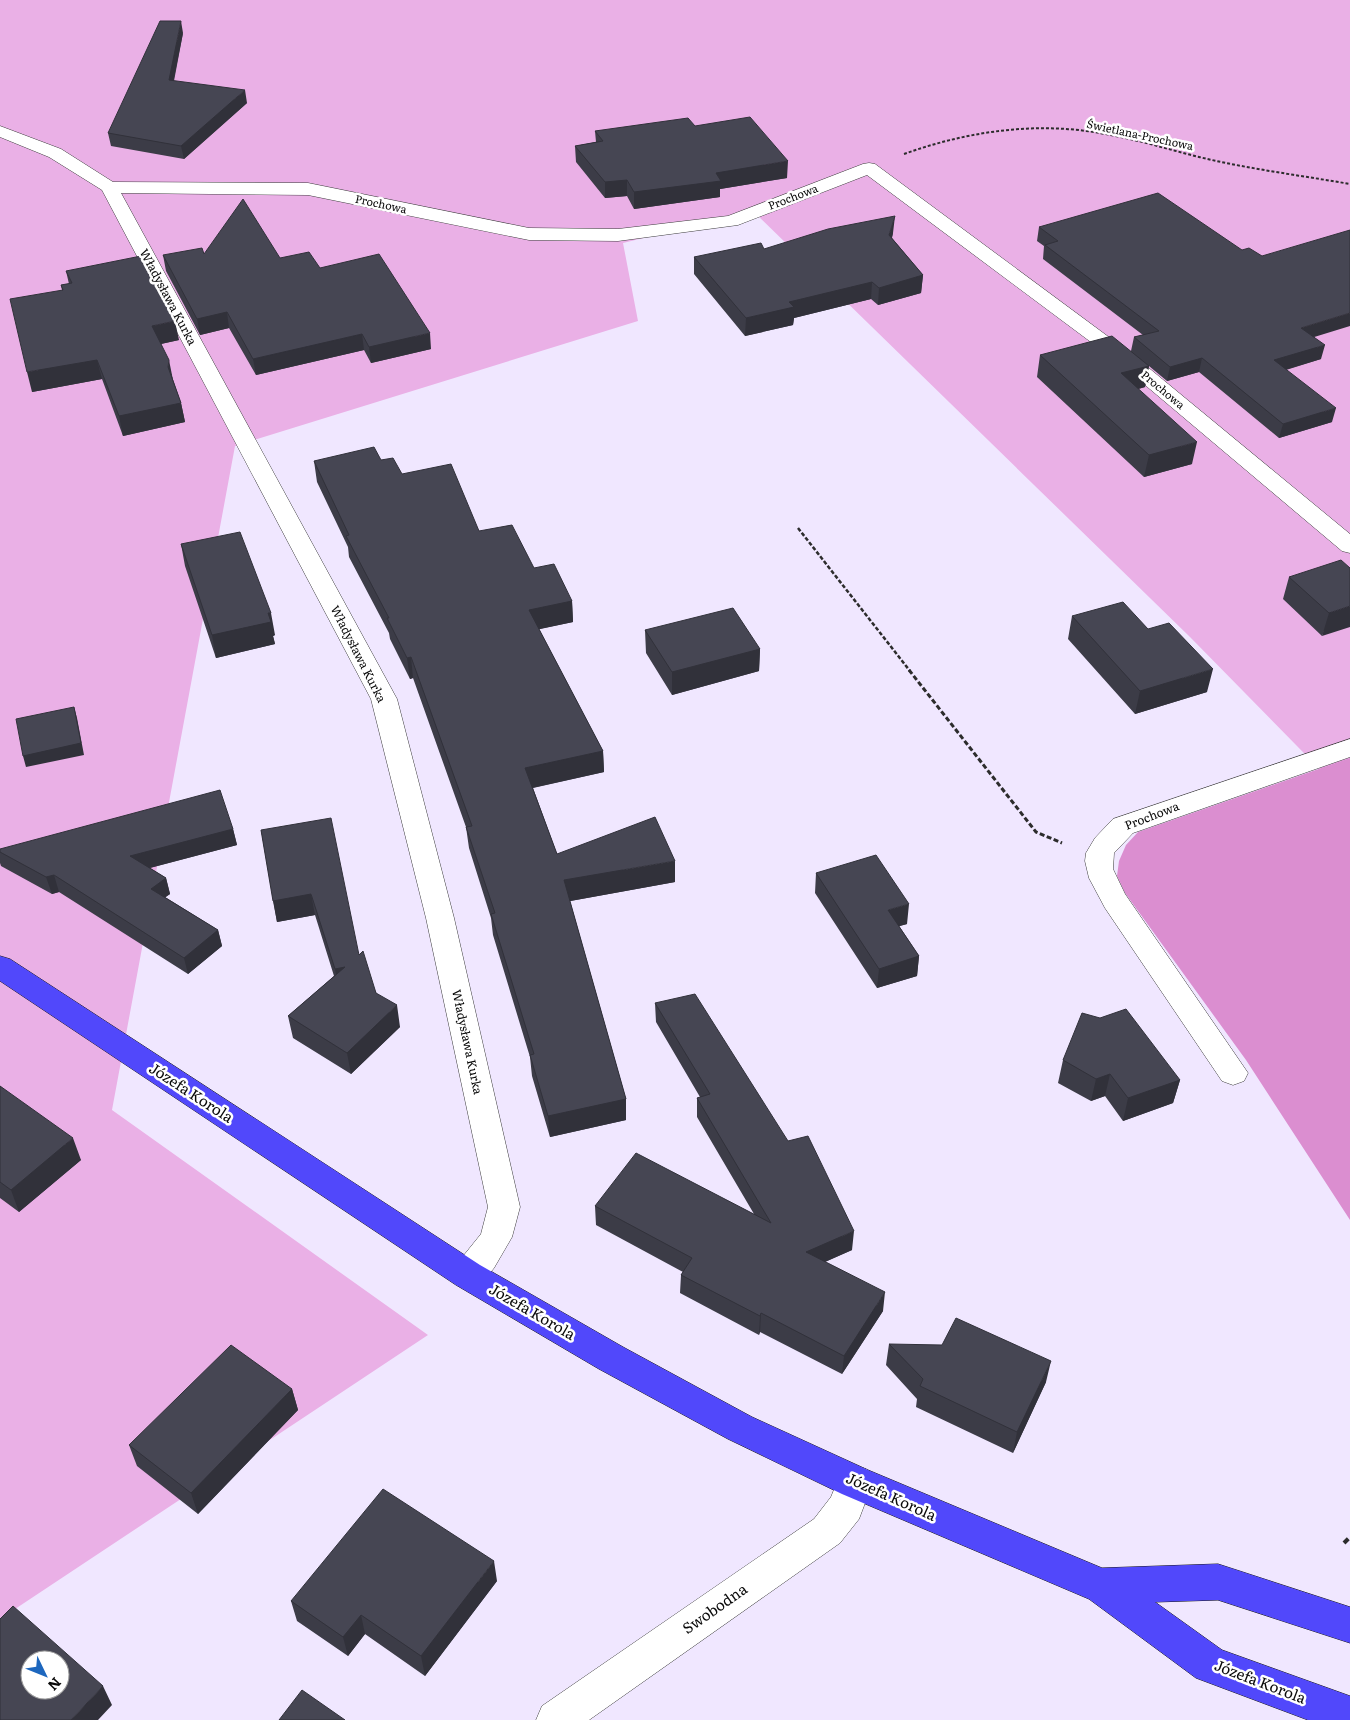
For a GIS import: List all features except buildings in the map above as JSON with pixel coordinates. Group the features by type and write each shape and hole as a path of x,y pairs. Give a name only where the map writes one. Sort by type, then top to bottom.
{"highway":[{"name":"Józefa Korola","path":"0,967 468,1275 611,1358 740,1428 855,1482 1102,1586 1210,1664 1350,1716"},
{"name":"Józefa Korola","path":"1102,1586 1218,1582 1350,1625"}],"street":[{"name":"Władysława Kurka","path":"0,131 55,153 109,187 384,699 440,918 504,1207 500,1230 492,1246 468,1275"},
{"name":"Prochowa","path":"109,187 308,189 529,234 618,235 731,221 869,168 1126,359 1350,546"},
{"name":"Prochowa","path":"1097,858 1106,839 1123,826 1350,748"},
{"path":"1097,858 1102,879 1115,901 1234,1073"},
{"name":"Swobodna","path":"556,1720 827,1531 846,1507 855,1482"}],"path":[{"name":"Świetlana-Prochowa","path":"869,168 917,148 971,135 1033,129 1087,131 1152,144 1212,160 1350,184"},
{"path":"798,528 1036,832 1097,858"},
{"path":"1344,1543 1350,1537"}],"shaded area":[{"path":"0,0 1350,0 1350,800 1190,637 753,211 623,243 638,321 235,446 112,1110 428,1335 0,1619"},
{"path":"1350,758 1350,1220 1246,1060 1125,893 1117,876 1119,861 1126,845 1138,832"}]}
